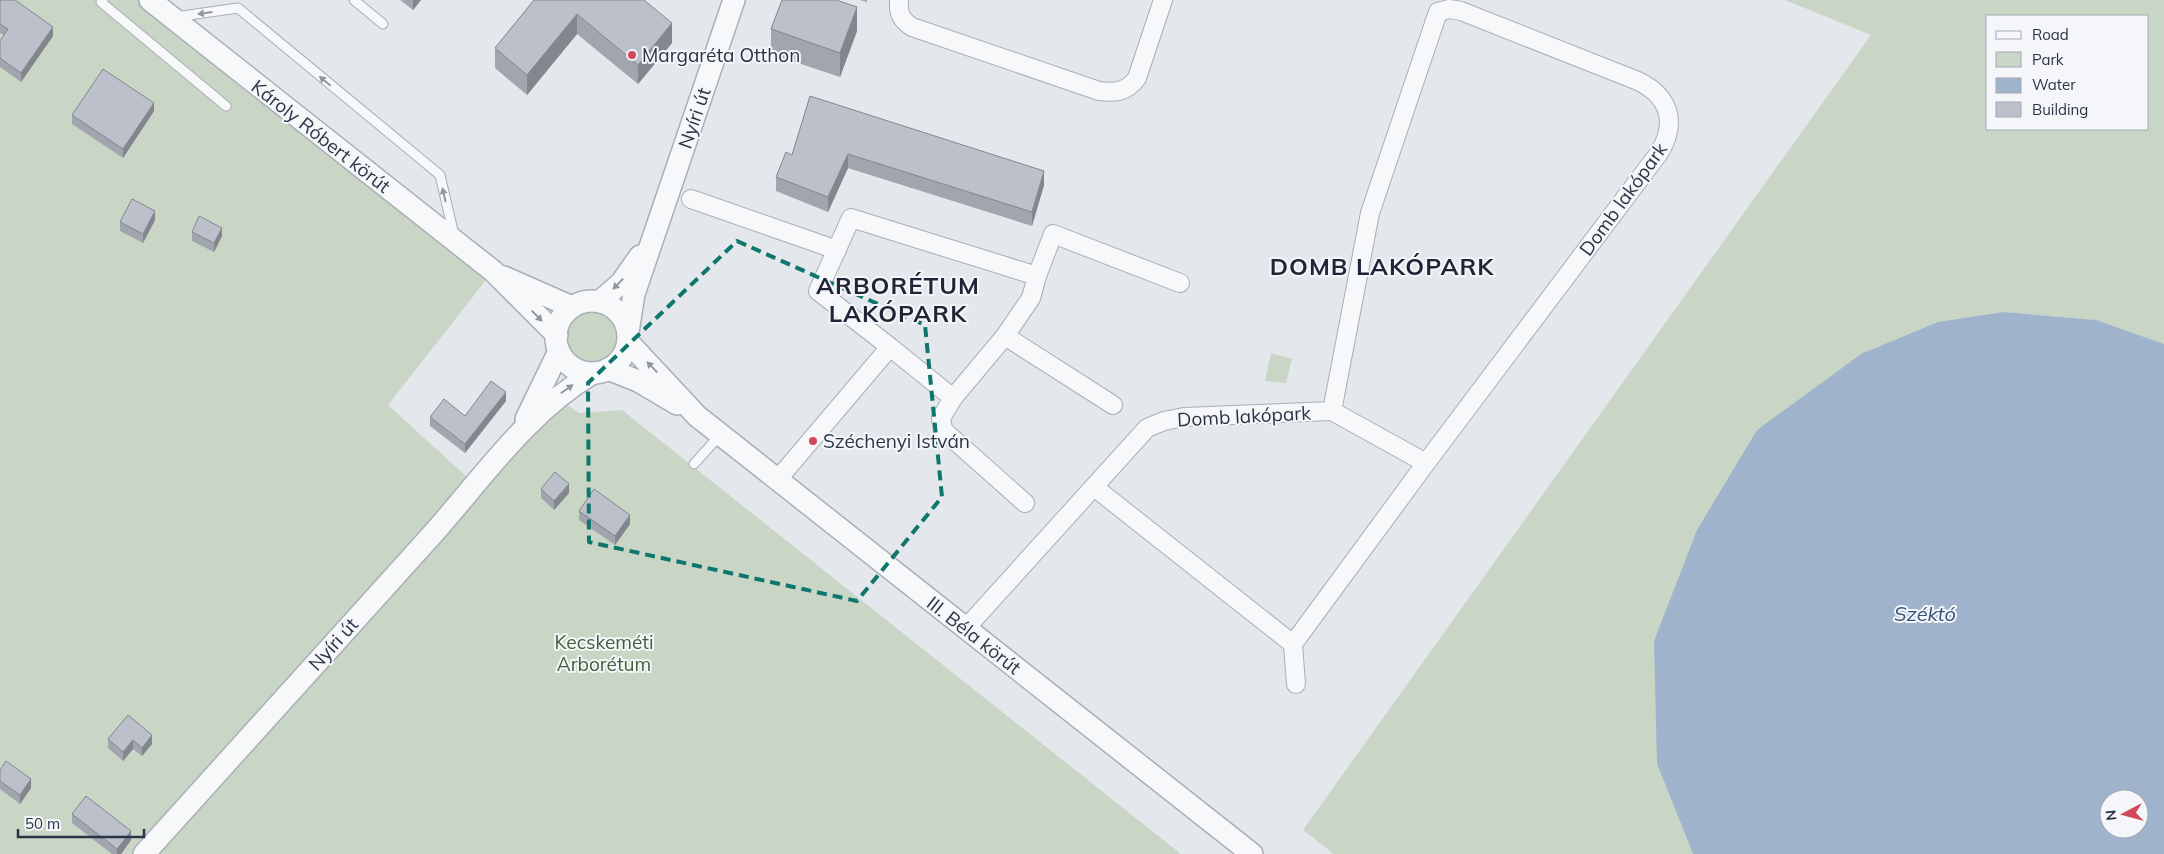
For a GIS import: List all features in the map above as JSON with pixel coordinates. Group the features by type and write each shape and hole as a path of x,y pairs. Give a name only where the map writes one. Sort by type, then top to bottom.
{"street":[{"name":"Károly Róbert körút","path":"150,0 493,272 558,343"},
{"name":"Nyíri út","path":"628,337 634,294 734,0"},
{"path":"899,0 902,19 912,28 1099,91 1107,92 1125,90 1137,78 1163,0"},
{"name":"Domb lakópark","path":"1293,644 1426,463 1660,152 1665,144 1670,124 1666,106 1662,99 1648,86 1461,11 1434,6 1370,213 1332,411"},
{"path":"691,199 837,250"},
{"path":"953,398 818,291 851,218 1037,276"},
{"path":"1025,503 943,430 941,418 953,398 1005,336 1031,298 1053,234 1180,283"},
{"name":"Nyíri út","path":"599,302 621,283 654,235"},
{"name":"Károly Róbert körút","path":"493,272 572,307"},
{"path":"599,302 609,305 618,312 624,321 628,337 621,358 601,371 582,372 565,360 558,343 559,324 572,307 581,303 599,302"},
{"path":"1005,336 1113,405"},
{"name":"III. Béla körút","path":"628,337 697,416"},
{"name":"Nyíri út","path":"519,432 558,343"},
{"path":"778,480 890,348"},
{"name":"Nyíri út","path":"144,854 459,504 519,432 560,395 601,371"},
{"name":"III. Béla körút","path":"601,371 638,381 697,416 1252,854"},
{"name":"Domb lakópark","path":"966,628 1138,436 1154,424 1184,417 1332,411 1426,463"},
{"path":"1094,487 1293,644 1296,684"}],"lane":[{"path":"354,0 383,24"},
{"path":"101,1 226,106"},
{"path":"172,18 238,8 440,175 456,242"},
{"path":"694,464 720,434"}],"highlighted area":[{"path":"737,241 925,325 942,497 857,601 589,542 588,383"}],"green space":[{"name":"Kecskeméti Arborétum","path":"0,0 150,0 493,271 388,405 479,488 562,401 579,413 622,410 1181,854 0,854"},
{"path":"1785,0 2164,0 2164,344 2095,320 2004,312 1657,764 1693,854 1334,854 1303,830 1871,35"},
{"path":"587,311 597,311 607,315 615,323 619,338 615,353 607,361 597,365 587,365 577,361 569,353 565,343 565,333 569,323 577,315"},
{"path":"1271,353 1292,359 1286,383 1265,381"}],"water":[{"name":"Széktó","path":"2004,312 2096,320 2164,344 2164,854 1693,854 1657,764 1654,641 1697,530 1757,430 1861,354 1938,322"}],"building":[{"path":"0,0 15,0 53,27 21,73 0,58 0,41 8,29 0,24"},
{"name":"Margaréta Otthon","path":"534,0 644,0 672,23 638,65 577,14 527,75 495,48"},
{"path":"782,0 836,0 857,7 840,53 771,29"},
{"path":"103,69 154,103 123,149 72,115"},
{"path":"810,96 1044,171 1032,212 848,154 828,197 776,177 786,152 792,155"},
{"path":"132,199 155,211 143,234 120,222"},
{"path":"199,216 222,228 214,243 192,232"},
{"path":"491,381 506,392 465,444 430,417 444,399 465,416"},
{"path":"555,472 569,484 554,501 541,489"},
{"path":"594,489 630,515 615,536 579,511"},
{"path":"128,715 152,735 142,748 133,740 123,752 108,739"},
{"path":"6,761 31,779 20,795 0,781 0,770"},
{"path":"86,796 131,831 117,849 72,814"}],"place":[{"name":"Margaréta Otthon","path":"632,55"},
{"name":"Széchenyi István","path":"813,441"}],"district":[{"name":"DOMB LAKÓPARK","path":"1382,267"},
{"name":"ARBORÉTUM LAKÓPARK","path":"898,300"}]}
